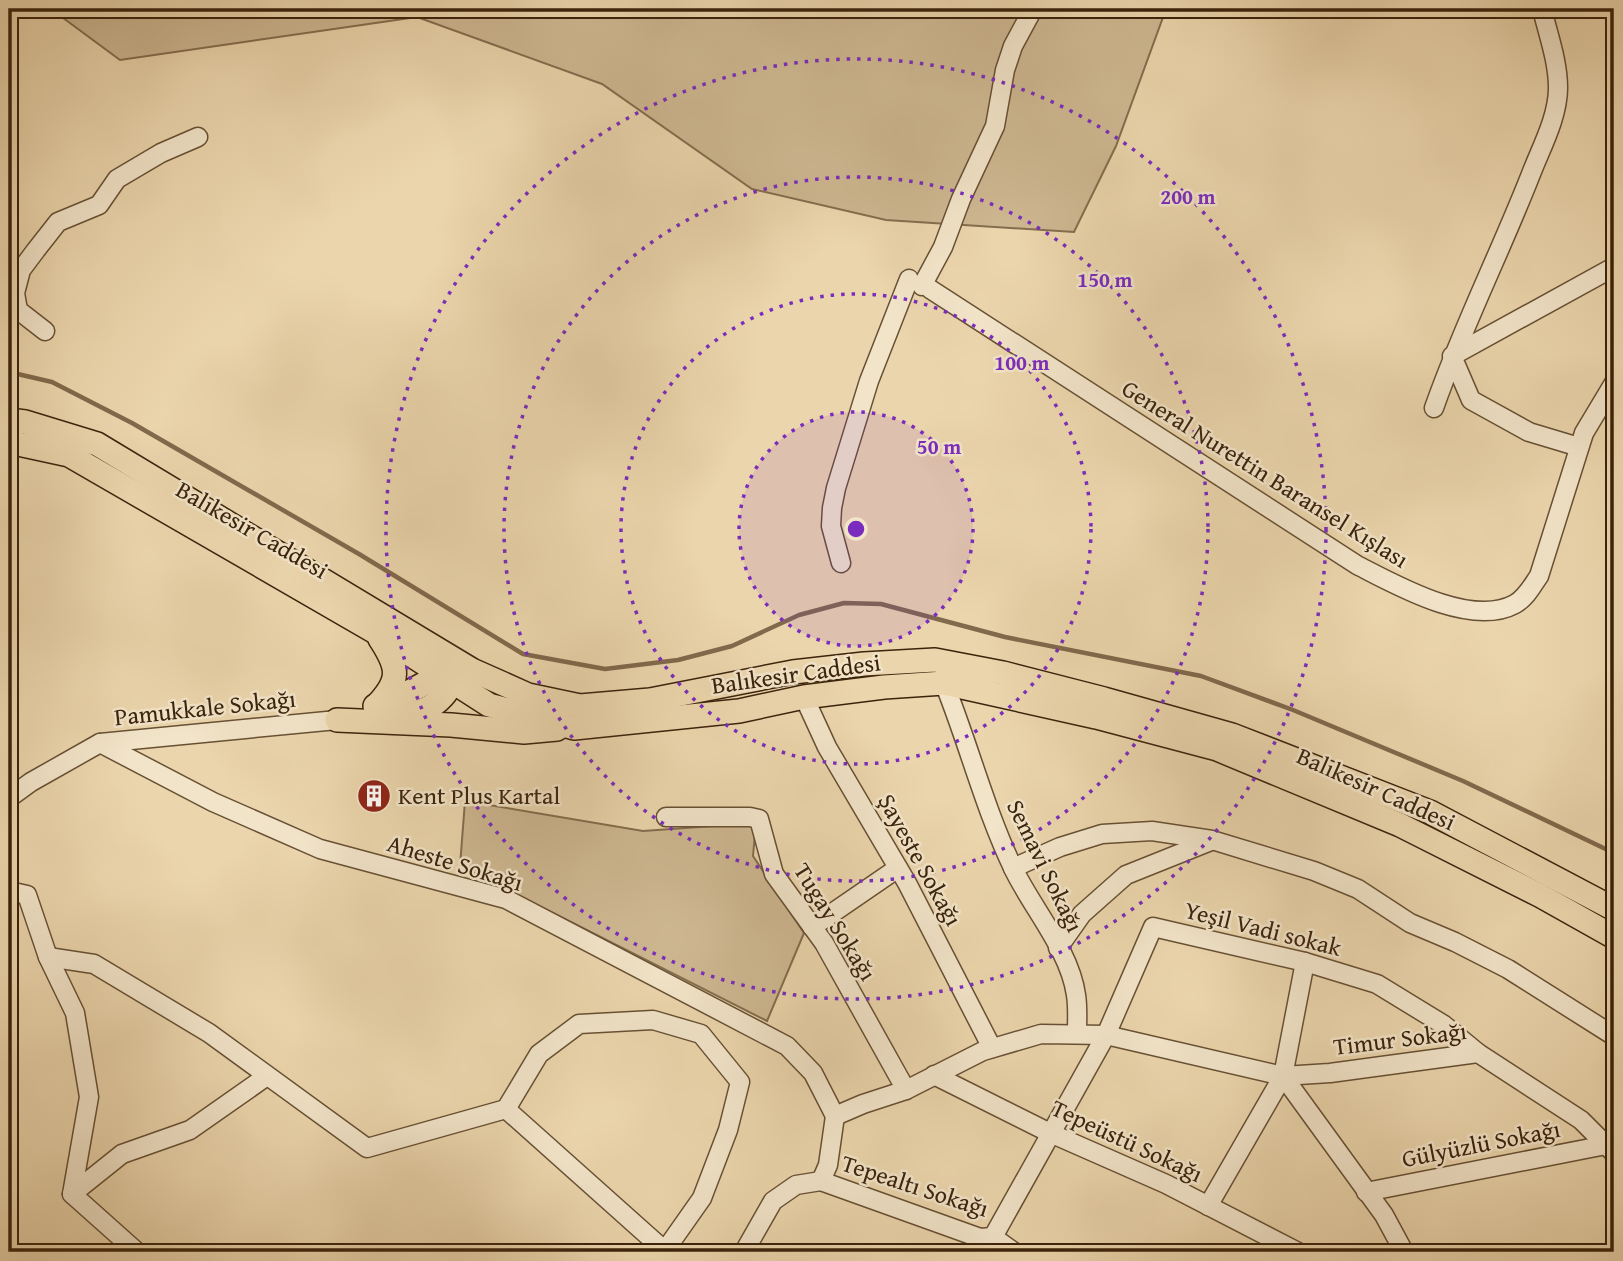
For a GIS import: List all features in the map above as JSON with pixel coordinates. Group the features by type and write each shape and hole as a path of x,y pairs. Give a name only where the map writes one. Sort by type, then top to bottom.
{"main road":[{"name":"Balıkesir Caddesi","path":"9,420 25,422 97,444 449,671 489,705 577,717 739,710 884,687 944,683 1096,717 1217,749 1400,825 1541,896 1614,937"},
{"name":"Balıkesir Caddesi","path":"9,442 69,456 377,633 449,671"},
{"path":"377,633 392,657 396,671 380,714"},
{"name":"Balıkesir Caddesi","path":"577,717 793,672 935,660 1003,673 1104,699 1244,740 1430,812 1614,909"},
{"path":"380,714 449,671"},
{"path":"337,720 380,714 524,732 577,717"}],"street":[{"path":"841,564 831,526 836,488 869,381 943,247 961,199 995,126 1004,70 1013,46 1033,9"},
{"path":"1434,408 1452,356 1518,205 1555,110 1558,88 1556,70 1542,9"},
{"path":"45,331 18,310 15,293 21,270 36,250 58,222 99,205 117,179 160,153 198,136"},
{"path":"1452,356 1610,275"},
{"name":"General Nurettin Baransel Kışlası","path":"920,285 1357,565 1418,595 1467,610 1502,610 1527,595 1547,556 1579,447 1593,417 1614,383"},
{"path":"1452,356 1471,400 1529,432 1579,447"},
{"name":"Semavi Sokağı","path":"944,683 975,774 1013,868 1070,973 1076,995 1077,1033"},
{"name":"Şayeste Sokağı","path":"804,698 827,747 898,868 992,1048"},
{"name":"Pamukkale Sokağı","path":"9,798 31,782 100,743 337,720"},
{"name":"Aheste Sokağı","path":"100,743 213,802 320,849 506,899 787,1046 813,1073 835,1116"},
{"name":"Tugay Sokağı","path":"666,817 750,817 759,820 774,874 824,943 906,1090"},
{"path":"1013,868 1060,847 1102,834 1152,831 1212,840 1314,871 1358,889 1410,923 1508,969 1614,1036"},
{"path":"1058,948 1082,914 1126,875 1212,840"},
{"path":"813,927 898,868"},
{"path":"9,891 27,895 48,957 75,1013 89,1097 72,1194"},
{"name":"Yeşil Vadi sokak","path":"981,1243 1050,1133 1106,1035 1153,927 1305,962 1377,984 1444,1025 1478,1053"},
{"path":"48,957 94,964 209,1033 367,1148 506,1109 539,1054 579,1024 653,1020 701,1034 740,1083 728,1130 702,1198 664,1252 506,1109"},
{"path":"1208,1206 1283,1076 1305,962"},
{"name":"Timur Sokağı","path":"835,1116 906,1090 992,1048 1041,1034 1077,1033 1106,1035 1283,1076 1330,1073 1478,1053 1581,1120 1610,1149"},
{"path":"72,1194 122,1154 190,1130 267,1076"},
{"name":"Tepeüstü Sokağı","path":"934,1076 1050,1133 1166,1184 1298,1252"},
{"path":"1283,1076 1384,1215 1404,1252"},
{"name":"Tepealtı Sokağı","path":"835,1116 828,1165 821,1181 981,1243 1014,1252"},
{"name":"Gülyüzlü Sokağı","path":"1366,1192 1610,1149"},
{"path":"744,1252 773,1200 796,1185 821,1181"},
{"path":"72,1194 137,1252"}],"shaded area":[{"path":"51,9 1166,9 1116,146 1074,232 886,220 752,189 602,84 417,17 120,60"},
{"path":"465,801 643,831 756,823 753,856 804,933 767,1021 460,866"}],"waterway":[{"path":"9,372 52,382 132,423 359,554 523,654 605,669 678,660 732,646 799,615 844,603 881,604 1005,637 1201,676 1293,710 1463,781 1614,853"}],"place":[{"name":"Kent Plus Kartal","path":"374,796"}]}
